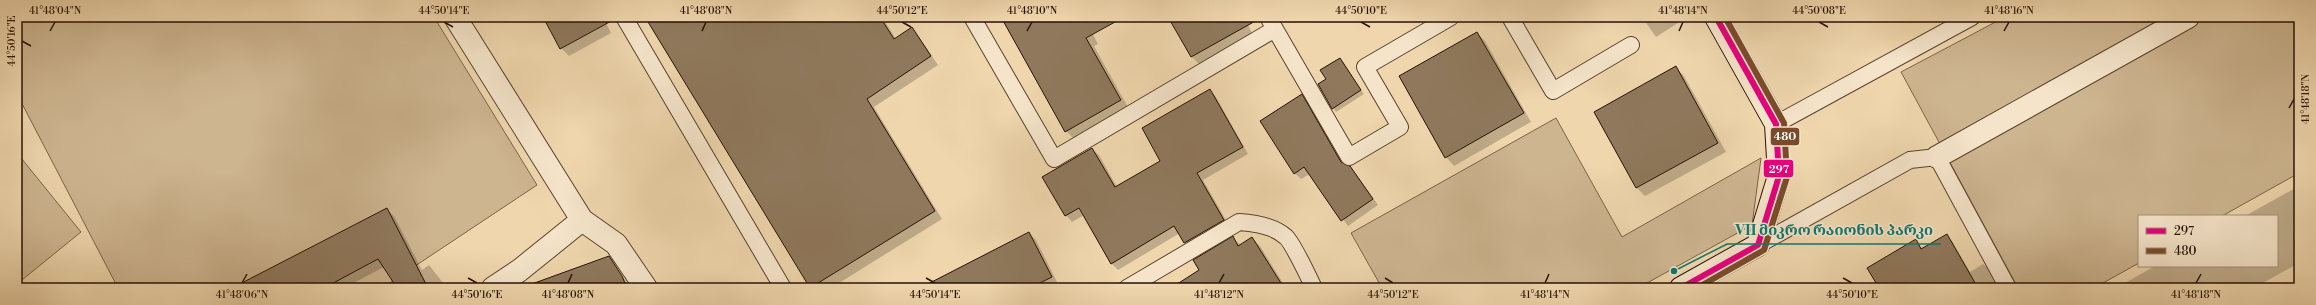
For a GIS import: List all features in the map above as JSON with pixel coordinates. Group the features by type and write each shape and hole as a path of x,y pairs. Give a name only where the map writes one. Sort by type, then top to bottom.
{"street":[{"path":"455,17 582,220 616,244 646,288"},
{"path":"1681,288 1758,245 1779,176 1776,124 1716,17"},
{"path":"1937,157 2188,17"},
{"path":"493,288 520,270 582,220"}],"lane":[{"path":"624,17 783,288"},
{"path":"972,17 1054,159 1272,23 1349,157 1400,127 1364,67 1442,19"},
{"path":"1510,17 1553,91 1631,45"},
{"path":"1776,124 1972,17"},
{"path":"1758,245 1910,160 1937,157 2008,288"},
{"path":"1127,288 1239,222 1254,223 1272,229 1286,237 1314,288"}],"shaded area":[{"path":"17,17 434,17 537,185 382,288 118,288 17,94"},
{"path":"2005,17 2299,17 2299,173 2224,215 2138,215 2138,264 2094,288 2018,288 1901,72"},
{"path":"1556,118 1622,237 1761,158 1752,225 1638,288 1382,288 1351,233"},
{"path":"17,153 81,232 17,284"}],"building":[{"path":"543,17 615,17 615,19 560,49"},
{"path":"645,17 880,17 894,39 912,27 931,56 867,99 935,211 810,288"},
{"path":"1001,17 1124,17 1086,38 1121,100 1065,132"},
{"path":"1168,17 1259,17 1259,19 1191,57"},
{"path":"1477,32 1524,113 1445,158 1399,76"},
{"path":"1340,58 1361,90 1332,109 1318,84 1326,79 1320,70"},
{"path":"1676,66 1718,143 1636,188 1594,112"},
{"path":"1210,89 1243,147 1197,173 1224,220 1184,243 1174,226 1111,264 1079,208 1065,216 1042,177 1092,148 1115,187 1160,161 1142,128"},
{"path":"1302,94 1341,162 1350,166 1373,199 1341,221 1304,167 1294,174 1260,121"},
{"path":"387,208 428,288 397,288 378,259 324,288 232,288"},
{"path":"1029,232 1052,277 1030,288 920,288"},
{"path":"1947,234 1978,288 1879,288 1867,268 1916,239 1921,249"},
{"path":"1233,236 1238,246 1252,237 1284,288 1171,288 1199,270 1193,260"},
{"path":"609,256 622,276 627,288 529,288 529,285"}],"transit line":[{"name":"297","path":"1681,288 1758,245 1779,176 1776,124 1716,17"},
{"name":"480","path":"1697,288 1764,250 1787,177 1784,123 1725,17"}],"place":[{"name":"VII მიკრო რაიონის პარკი","path":"1674,271"}]}
